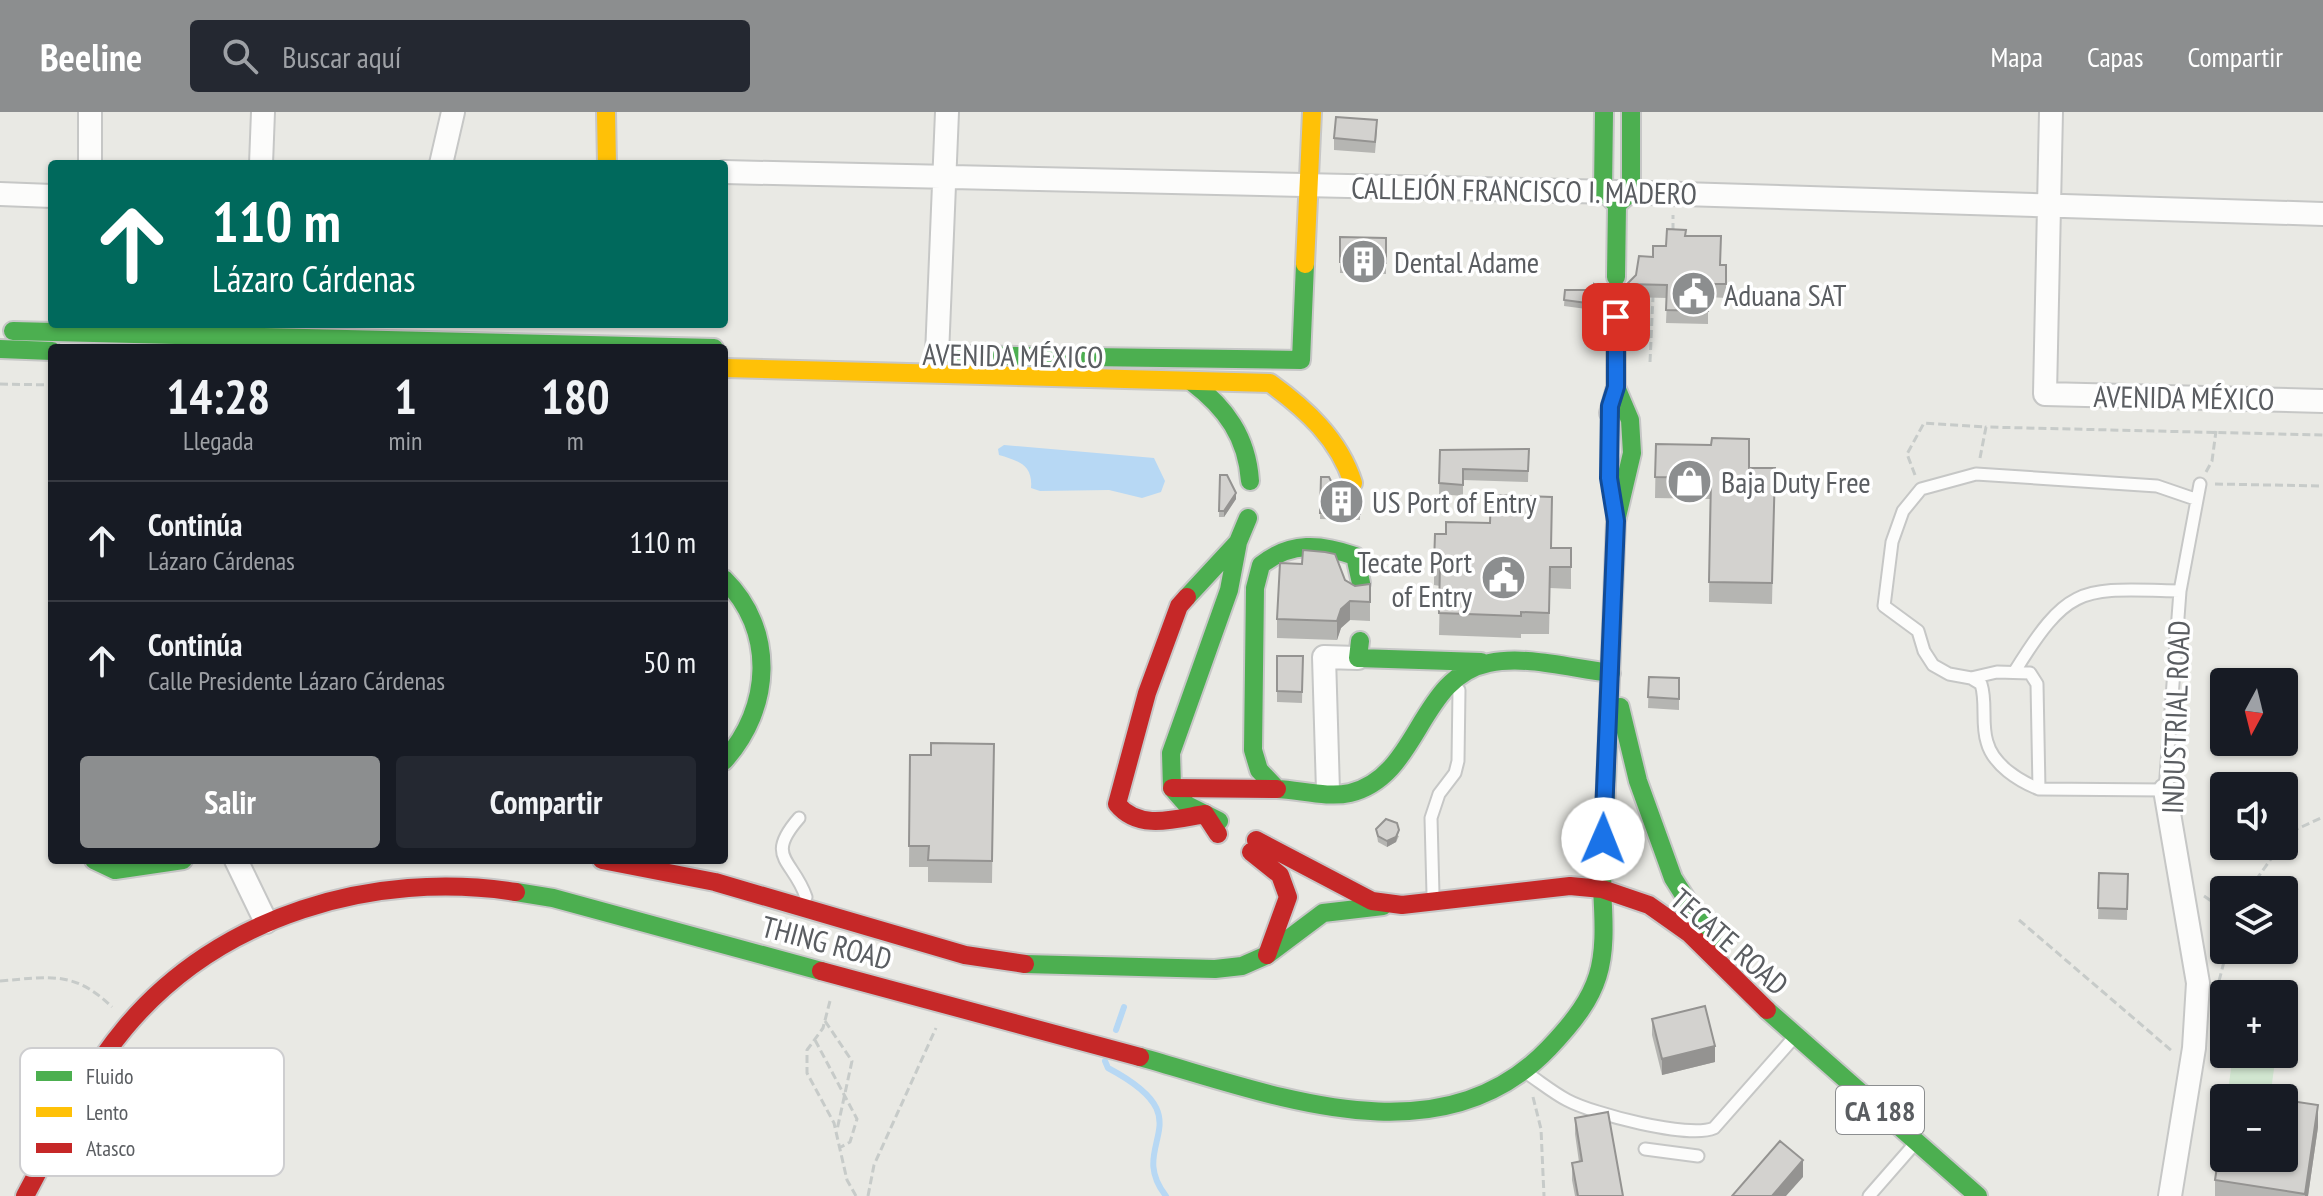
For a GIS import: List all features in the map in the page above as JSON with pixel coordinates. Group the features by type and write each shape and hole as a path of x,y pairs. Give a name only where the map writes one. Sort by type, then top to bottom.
{"main road":[{"path":"606,112 607,160"},
{"path":"1309,185 1312,112"},
{"path":"1604,112 1617,196"},
{"path":"1616,277 1617,196 1631,112"},
{"name":"AVENIDA MÉXICO","path":"929,354 1301,360 1309,185"},
{"path":"1609,435 1610,406 1616,387 1616,317"},
{"path":"0,331 422,333 577,344"},
{"path":"0,349 48,351"},
{"path":"728,368 1270,383 1302,406 1333,443 1353,483"},
{"path":"1192,382 1202,413 1217,431 1242,481"},
{"path":"1270,383 1315,450"},
{"path":"1616,387 1630,408 1633,473 1616,521"},
{"path":"1609,463 1616,521"},
{"path":"1221,828 1205,814 1187,805 1172,788 1171,753 1229,590 1240,517"},
{"name":"CA 188","path":"1602,889 1616,521"},
{"path":"1277,789 1259,770 1253,750 1255,588 1261,565 1273,554 1288,547 1334,537 1355,556 1361,583"},
{"path":"1205,814 1171,821 1150,820 1130,816 1117,804 1147,693 1179,606 1238,542"},
{"path":"728,582 753,619 762,661 761,698 752,727 728,756"},
{"path":"1359,649 1611,673"},
{"path":"1172,788 1277,789 1349,794 1376,781 1398,764 1446,683 1489,663"},
{"name":"CA 188","path":"1611,673 1638,781 1673,878 1742,988"},
{"path":"1267,955 1284,915 1287,883 1280,871 1253,846 1372,901 1402,905"},
{"path":"102,864 115,870 156,864"},
{"path":"623,864 715,882"},
{"path":"676,864 715,882"},
{"name":"TECATE ROAD","path":"715,882 965,955 1032,965 1215,969 1242,966 1267,955 1323,913 1570,886 1602,889 1649,905 1690,934 1742,988 1978,1196"},
{"name":"THING ROAD","path":"111,1048 125,1027 185,969 217,946 266,922 374,892 446,885 495,888 553,898 1316,1105 1372,1114 1435,1111 1495,1089 1524,1071 1553,1046 1596,987 1605,950 1602,889"},
{"name":"THING ROAD","path":"25,1196 36,1176"}],"street":[{"path":"90,112 90,160"},
{"path":"261,160 263,112"},
{"path":"442,160 453,112"},
{"path":"929,354 945,178 947,112"},
{"path":"2049,206 2051,112"},
{"name":"CALLEJÓN FRANCISCO I. MADERO","path":"728,172 1309,185 1617,196 1674,193 2323,214"},
{"path":"0,194 48,196"},
{"name":"AVENIDA MÉXICO","path":"2049,206 2045,394 2323,401"},
{"path":"1328,791 1324,657 1359,649"},
{"name":"INDUSTRIAL ROAD","path":"2165,790 2198,983 2190,1067 2170,1196"},
{"path":"238,864 266,922"}],"lane":[{"path":"2039,789 2037,684 2030,673 2015,671 1971,678 1949,674 1933,665 1924,651 1918,631 1884,606 1892,542 1903,511 1921,489 1976,474 2157,486 2195,499"},
{"name":"INDUSTRIAL ROAD","path":"2165,790 2180,591 2200,484"},
{"path":"2015,671 2049,621 2076,595 2108,590 2180,591"},
{"path":"1433,902 1431,818 1439,794 1455,773 1458,761 1459,675"},
{"path":"1971,678 1981,684 1984,692 1987,742 1995,758 2021,782 2039,789 2165,790"},
{"path":"799,818 788,831 781,849 788,869 803,890 805,910"},
{"path":"1524,1071 1568,1101 1647,1125 1702,1134 1714,1128 1796,1035"},
{"path":"1869,1196 1917,1142"},
{"path":"1645,1149 1698,1156"}],"path":[{"path":"1672,243 1674,193"},
{"path":"1650,362 1653,295"},
{"path":"0,384 48,385"},
{"path":"1921,489 1907,454 1924,423 2323,435"},
{"path":"1976,474 1986,427"},
{"path":"2216,431 2212,461 2200,484 2323,486"},
{"path":"2298,829 2323,817"},
{"path":"2019,920 2190,1067"},
{"path":"835,973 825,1021 807,1050 807,1073 823,1099 836,1133 847,1180 856,1196"},
{"path":"0,981 46,977 81,982 111,1005 125,1027"},
{"path":"868,1196 874,1165 949,1004"},
{"path":"825,1021 852,1061 836,1133"},
{"path":"815,1040 857,1119 850,1142 840,1148"},
{"path":"1524,1071 1541,1129 1544,1196"}],"green space":[{"path":"2231,1068 2274,1068 2272,1084 2229,1084"}],"water":[{"path":"1004,445 1154,458 1165,481 1161,492 1142,498 1109,490 1040,491 1031,488 1030,474 1023,465 999,455 998,449"}],"building":[{"path":"1336,117 1377,120 1375,142 1334,138"},
{"path":"1667,229 1686,230 1685,236 1721,236 1720,265 1726,265 1726,284 1708,284 1708,311 1666,310 1667,285 1627,284 1636,275 1639,256 1653,257 1653,246 1666,246"},
{"path":"1340,237 1386,238 1386,263 1340,262"},
{"path":"1594,284 1605,291 1594,308 1594,304 1564,300 1565,290 1593,290"},
{"path":"1712,438 1749,439 1749,468 1775,468 1772,583 1709,582 1711,478 1655,477 1656,444 1711,445"},
{"path":"1529,449 1528,471 1463,469 1463,485 1439,483 1440,450"},
{"path":"1220,475 1227,475 1236,493 1224,511 1219,511"},
{"path":"1321,477 1329,477 1338,495 1349,500 1360,499 1360,514 1320,513"},
{"name":"Tecate Port of Entry","path":"1491,495 1552,497 1551,548 1571,548 1571,567 1550,567 1549,613 1521,612 1521,616 1439,613 1440,564 1434,564 1435,534 1446,534 1446,522 1490,523"},
{"path":"1303,550 1335,554 1345,580 1355,586 1370,584 1370,602 1350,601 1341,609 1337,621 1277,619 1280,563 1302,564"},
{"path":"1277,656 1303,656 1302,692 1277,691"},
{"path":"1649,677 1679,678 1679,699 1648,697"},
{"path":"931,743 994,744 992,861 928,860 929,846 909,846 910,755 931,755"},
{"path":"1386,819 1397,823 1399,830 1396,837 1387,841 1378,836 1376,829"},
{"path":"2099,873 2128,874 2127,909 2098,908"},
{"path":"1705,1006 1715,1046 1662,1059 1652,1019"},
{"path":"2298,1102 2318,1105 2305,1194 2215,1180 2216,1172 2298,1172"},
{"path":"1608,1112 1623,1196 1578,1196 1572,1163 1582,1161 1575,1118"},
{"path":"1780,1141 1803,1160 1772,1196 1732,1196"}],"waterway":[{"path":"1116,1030 1124,1007"},
{"path":"1105,1061 1108,1068 1137,1087 1153,1103 1159,1118 1153,1161 1156,1177 1166,1196"}],"traffic: fast":[{"path":"1604,112 1603,191 1617,205"},
{"path":"1616,277 1617,205 1631,192 1631,112"},
{"path":"952,355 1301,360 1305,264"},
{"path":"13,331 549,344"},
{"path":"0,349 48,351"},
{"path":"1192,382 1215,402 1233,425 1244,451 1250,481"},
{"path":"1602,889 1616,521 1632,453 1630,420 1616,387"},
{"path":"1187,597 1238,542 1248,518"},
{"path":"1219,821 1187,805 1172,788 1171,753 1229,590 1238,542"},
{"path":"1361,583 1355,556 1330,549 1295,548 1261,565 1255,588 1253,750 1259,770 1277,789 1341,794 1373,783 1406,748 1447,687 1466,672 1489,663 1534,662 1611,673"},
{"path":"728,584 741,599 753,622 760,645 762,669 752,717 728,756"},
{"path":"1360,641 1358,658 1481,662"},
{"path":"1620,707 1638,781 1673,878 1712,940"},
{"path":"102,864 115,870 156,864"},
{"path":"1140,1057 1297,1101 1352,1110 1405,1111 1457,1103 1505,1083 1549,1048 1581,1010 1598,976 1602,958 1602,889"},
{"path":"516,892 553,898 821,971"},
{"path":"1025,964 1215,969 1242,966 1267,955 1323,913 1383,906"},
{"path":"1767,1010 1978,1196"}],"traffic: slow":[{"path":"606,112 607,160"},
{"path":"1305,264 1312,112"},
{"path":"728,368 1270,383 1320,426 1339,452 1353,483"}],"traffic: jam":[{"path":"1609,413 1616,387 1616,317"},
{"path":"1187,597 1179,606 1147,693 1117,804 1136,818 1147,820 1205,814 1218,834"},
{"path":"1172,788 1277,789"},
{"path":"1256,840 1372,901 1402,905 1570,886 1602,889 1649,905 1690,934 1767,1010"},
{"path":"1251,852 1280,875 1288,897 1267,955"},
{"path":"623,864 715,882 965,955 1025,964"},
{"path":"109,1048 163,989 206,956 253,930 302,909 355,896 408,888 462,887 516,892"},
{"path":"821,971 1140,1057"},
{"path":"25,1196 36,1176"}],"place":[{"name":"Dental Adame","path":"1363,261"},
{"name":"Aduana SAT","path":"1693,294"},
{"name":"Baja Duty Free","path":"1690,481"},
{"name":"US Port of Entry","path":"1341,501"},
{"name":"Tecate Port of Entry","path":"1503,578"}],"route":[{"path":"1603,839 1616,521 1609,478 1610,406 1616,387 1616,317"}]}
